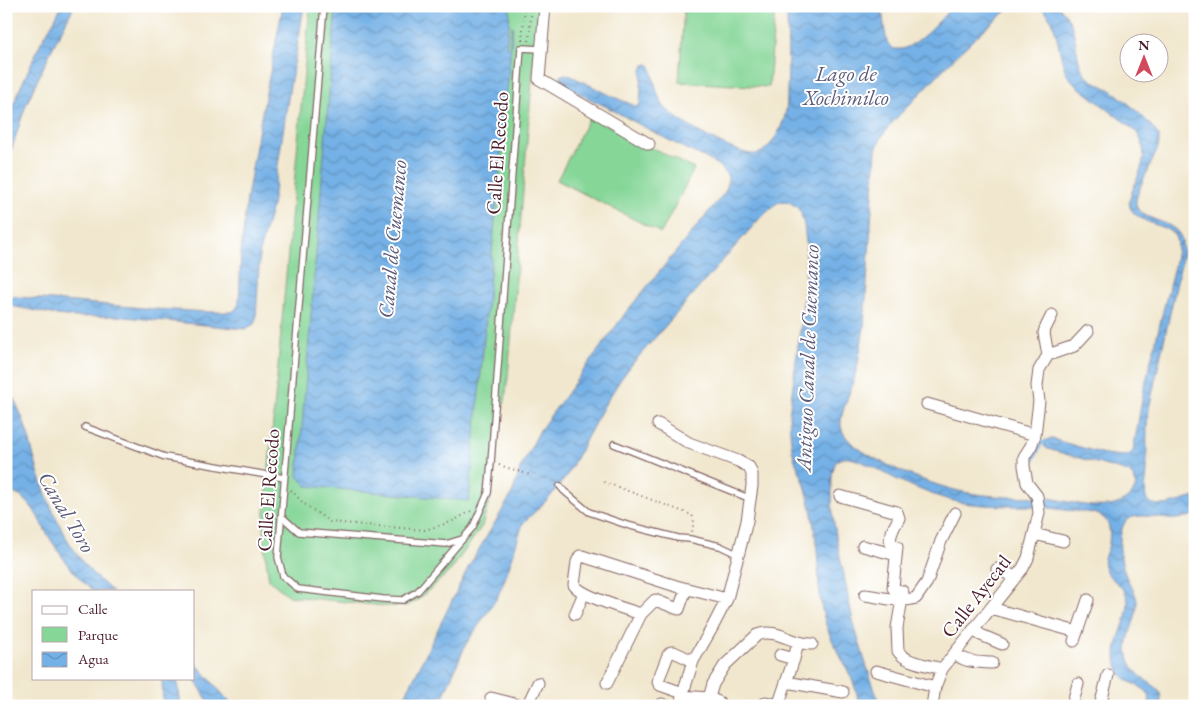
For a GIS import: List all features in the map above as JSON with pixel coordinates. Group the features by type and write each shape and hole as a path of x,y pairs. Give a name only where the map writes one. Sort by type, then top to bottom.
{"street":[{"path":"545,6 539,79 649,144"},
{"path":"927,404 1035,435 1039,401 1037,386 1039,370 1052,315"},
{"path":"1046,342 1074,346 1088,331"},
{"path":"658,424 689,443 738,461 749,467 752,474 747,520 728,599 693,661 682,698"},
{"name":"Calle Ayecatl","path":"932,706 935,687 942,669 958,656 973,630 1023,568 1028,558 1039,513 1024,466 1024,457 1035,435"},
{"path":"840,496 897,512 899,518 892,530 890,540 891,544 897,548 892,588 903,593 898,628 898,651 903,657 910,660 942,669"},
{"path":"865,595 903,600 916,598 927,582 941,540 955,513"},
{"path":"1034,534 1063,541"},
{"path":"863,546 896,555"},
{"path":"641,614 584,593 576,588 574,585 577,562 580,556 686,589 728,599"},
{"path":"997,569 1016,577"},
{"path":"607,683 641,614 655,600 678,610 686,589"},
{"path":"575,614 584,593"},
{"path":"991,608 1076,636 1088,600"},
{"path":"973,630 1002,644"},
{"path":"709,698 718,674 757,635 768,632 798,642 812,644"},
{"path":"766,702 778,705 797,658 798,642"},
{"path":"693,661 671,652 668,655 658,682 682,698 709,698 719,702 720,706"},
{"path":"780,655 797,658"},
{"path":"958,656 969,661 992,663"},
{"path":"876,671 935,687"},
{"path":"1100,706 1108,675"},
{"path":"786,682 843,692"},
{"path":"527,706 538,683"},
{"path":"1072,706 1078,684"},
{"path":"490,698 522,706"}],"lane":[{"name":"Calle El Recodo","path":"324,6 278,557 283,576 298,589 403,600 418,591 473,527 484,504 488,493 491,463 525,48"},
{"path":"643,6 652,6"},
{"path":"525,48 541,50"},
{"path":"85,427 165,458 284,480"},
{"path":"614,444 750,499"},
{"path":"560,486 589,512 628,525 678,538 720,546 739,555"},
{"path":"281,516 299,532 446,544 462,539"}],"path":[{"path":"525,6 525,48"},
{"path":"525,48 532,6"},
{"path":"491,463 530,475"},
{"path":"284,480 303,503 330,522 424,530 451,522 484,504"},
{"path":"604,482 692,516 694,520 690,539"}],"green space":[{"path":"310,6 538,6 508,377 505,401 499,420 489,502 482,526 451,570 418,600 406,606 385,606 289,596 269,580 264,523"},
{"path":"684,6 775,6 769,87 679,82"},
{"path":"590,116 694,169 661,233 557,180"}],"water":[{"path":"61,6 74,6 26,105 6,166 6,127 17,95 41,42"},
{"path":"283,6 304,6 272,206 260,249 256,319 254,324 245,329 115,316 76,317 6,305 6,296 155,309 232,312 236,309 239,303 241,251 247,198"},
{"name":"Canal de Cuemanco","path":"336,6 510,6 506,47 509,47 513,26 469,501 307,486 298,476"},
{"name":"Lago de Xochimilco","path":"787,6 882,6 887,42 894,49 902,49 922,37 952,6 1013,6 964,49 900,114 888,127 876,150 864,327 856,373 843,412 841,425 849,440 862,451 899,470 939,485 983,495 1043,497 1093,506 1115,505 1132,494 1135,489 1134,477 1128,472 1048,449 1044,446 1046,440 1052,439 1104,454 1124,456 1133,451 1144,389 1175,262 1177,242 1173,234 1168,230 1140,217 1130,207 1130,198 1143,160 1143,146 1140,139 1136,131 1077,86 1070,78 1062,62 1054,27 1046,12 1039,6 1058,6 1062,10 1071,25 1079,61 1085,74 1124,100 1143,117 1159,136 1158,147 1141,185 1136,205 1144,215 1172,227 1178,232 1182,241 1183,251 1148,413 1145,493 1147,501 1158,505 1171,504 1195,497 1195,515 1176,519 1138,516 1128,519 1124,524 1121,535 1120,555 1123,569 1137,602 1137,609 1127,647 1130,662 1142,677 1159,691 1161,697 1160,706 1149,706 1149,695 1146,691 1127,680 1119,671 1116,656 1117,648 1126,618 1128,602 1125,592 1109,575 1104,566 1110,533 1105,519 1091,513 1042,507 961,503 914,487 863,462 844,458 836,462 832,473 834,524 854,625 880,706 859,706 854,683 833,642 822,610 811,510 805,485 795,460 790,436 789,415 802,315 806,242 801,213 797,207 784,201 777,203 760,218 621,379 605,404 566,477 549,498 523,523 497,598 466,644 439,706 400,706 469,566 512,494 520,469 540,430 627,311 725,192 728,184 726,174 716,164 577,92 561,81 561,76 564,74 569,75 616,98 639,106 642,70 644,65 648,64 651,66 661,101 669,112 692,128 721,144 747,153 760,153 772,142 785,116 788,69"},
{"path":"6,387 22,416 37,468 59,524 82,561 94,576 111,590 92,590 72,570 27,502 22,497 6,491"},
{"path":"195,662 232,705 211,706 195,680"},
{"path":"162,680 177,680 181,706 163,706"}],"waterway":[{"path":"1030,475 1032,463 1042,442 1048,442"}],"ferry route":[{"path":"530,475 557,485"}],"water label":[{"name":"Antiguo Canal de Cuemanco","path":"807,358"},
{"name":"Canal Toro","path":"67,512"}]}
